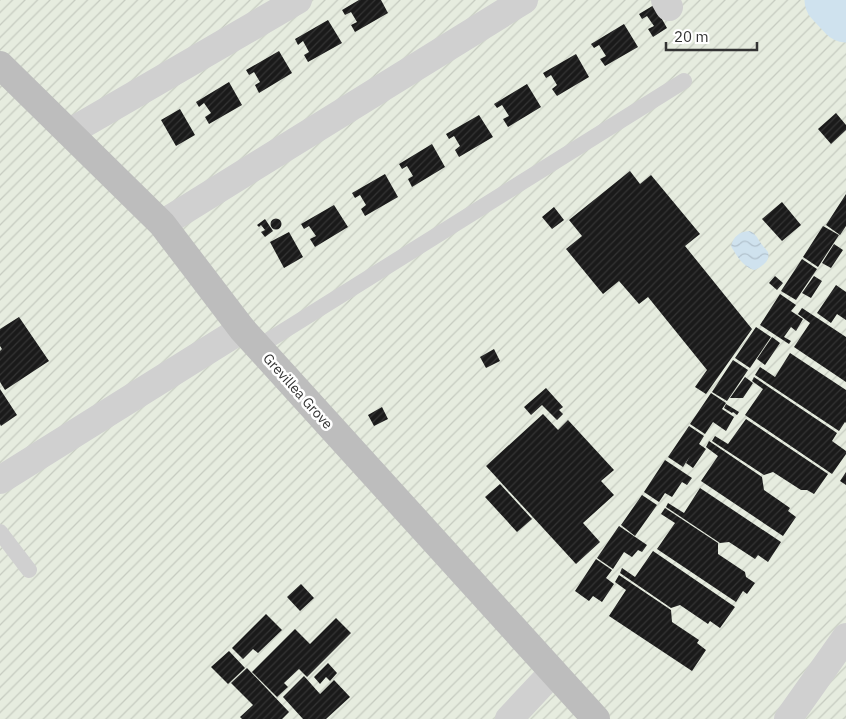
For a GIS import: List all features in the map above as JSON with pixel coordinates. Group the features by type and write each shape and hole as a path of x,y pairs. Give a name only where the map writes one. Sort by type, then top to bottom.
{"street":[{"path":"70,132 298,0"},
{"path":"162,224 524,0"},
{"name":"Grevillea Grove","path":"0,65 162,224 250,338 596,719"},
{"path":"0,480 250,338"},
{"path":"788,719 846,637"},
{"path":"510,719 554,672"}],"lane":[{"path":"250,338 684,81"},
{"path":"0,532 29,570"}],"shaded area":[{"path":"0,0 846,0 846,719 0,719"}],"water":[{"path":"749,231 756,235 769,255 765,263 755,270 744,264 731,246 737,235"}],"building":[{"path":"359,0 381,0 388,13 355,32 351,25 357,22 351,12 345,15 342,10"},
{"path":"654,5 667,28 653,37 648,29 654,26 647,16 642,19 639,14"},
{"path":"328,20 342,43 308,62 304,55 309,52 303,41 298,45 295,39"},
{"path":"624,24 638,47 605,66 600,59 606,56 599,45 594,48 591,44"},
{"path":"279,51 292,73 259,93 255,85 260,82 254,72 249,75 246,70"},
{"path":"576,54 589,77 557,96 552,89 557,85 551,75 546,78 543,73"},
{"path":"229,82 242,105 209,124 205,117 211,113 204,103 199,107 196,102"},
{"path":"527,84 541,107 508,127 503,119 509,116 502,105 497,108 494,104"},
{"path":"180,109 195,135 176,146 161,120"},
{"path":"836,113 846,125 846,130 831,144 818,129"},
{"path":"479,115 493,137 459,157 455,150 460,146 454,136 449,139 446,134"},
{"path":"432,144 445,167 412,187 408,179 413,176 407,166 402,169 399,164"},
{"path":"630,171 640,184 651,175 700,234 685,246 752,329 706,394 695,387 707,370 648,297 639,304 619,281 603,294 566,249 582,236 569,220"},
{"path":"385,174 398,197 365,216 361,209 366,205 360,195 355,198 352,193"},
{"path":"846,194 846,226 840,235 826,225"},
{"path":"782,202 801,225 782,241 762,219"},
{"path":"334,205 348,227 315,247 310,239 316,236 309,226 304,229 301,224"},
{"path":"554,207 564,220 552,229 542,217"},
{"path":"276,218 282,224 276,230 270,224"},
{"path":"265,219 273,231 265,237 261,232 265,230 261,225 259,227 257,225"},
{"path":"823,226 839,235 818,267 803,257"},
{"path":"289,232 303,257 284,268 270,242"},
{"path":"834,244 843,250 831,268 822,263"},
{"path":"802,259 817,269 796,300 781,291"},
{"path":"775,276 783,283 777,290 769,283"},
{"path":"814,276 822,281 811,298 802,293"},
{"path":"836,285 846,292 846,320 837,314 831,323 817,313"},
{"path":"780,294 796,305 791,311 803,319 796,331 791,327 784,337 791,341 789,344 760,325"},
{"path":"802,308 846,337 846,382 794,347 810,323 798,314"},
{"path":"19,317 49,361 5,390 0,382 0,351 2,349 0,346 0,329"},
{"path":"756,327 771,337 750,368 735,358"},
{"path":"772,337 780,343 765,365 757,359"},
{"path":"494,349 500,361 486,368 480,357"},
{"path":"790,353 846,390 846,423 839,431 755,375 760,367 775,377"},
{"path":"733,360 748,370 727,401 712,392"},
{"path":"745,377 753,383 743,398 730,398"},
{"path":"754,377 837,433 832,441 846,451 846,454 832,474 745,415 763,389 752,381"},
{"path":"546,388 563,407 559,410 563,414 557,420 542,405 531,415 524,407"},
{"path":"0,389 17,415 1,426 0,424"},
{"path":"711,393 726,403 722,409 734,417 726,431 713,422 705,434 690,424"},
{"path":"726,404 739,412 737,415 724,408"},
{"path":"382,407 388,419 374,426 368,415"},
{"path":"543,414 558,430 568,420 614,470 601,481 614,495 583,523 600,542 576,564 486,466"},
{"path":"746,419 828,474 814,494 807,490 801,490 773,472 764,475 712,441 715,436 728,444"},
{"path":"689,426 704,436 699,444 706,449 693,468 686,463 690,456 683,467 668,457"},
{"path":"709,441 762,477 764,490 790,508 788,511 796,517 783,536 701,481 718,456 706,447"},
{"path":"665,460 692,478 687,485 682,482 672,497 665,493 659,502 644,492"},
{"path":"846,472 846,485 840,481"},
{"path":"500,484 532,519 517,532 485,497"},
{"path":"700,488 781,542 768,562 758,555 755,559 729,542 720,543 666,507 668,503 684,513"},
{"path":"642,495 657,505 635,536 621,525"},
{"path":"665,508 718,543 718,554 745,572 746,577 755,583 747,594 743,591 736,602 657,549 675,523 661,514"},
{"path":"619,526 647,545 642,552 638,550 632,557 624,552 613,569 597,558"},
{"path":"653,551 735,607 720,628 710,621 708,624 680,605 671,608 620,573 622,568 635,577"},
{"path":"596,559 612,570 606,578 614,584 602,602 593,596 589,601 575,591"},
{"path":"619,575 671,610 672,622 699,640 697,643 706,650 692,671 609,616 626,590 615,582"},
{"path":"301,584 314,598 300,611 287,597"},
{"path":"266,614 282,630 258,653 253,649 243,659 232,648"},
{"path":"336,618 351,633 307,677 299,669 284,683 288,687 277,697 252,672 295,629 310,644"},
{"path":"229,651 245,668 228,684 211,667"},
{"path":"328,663 337,673 330,681 326,677 320,684 314,677"},
{"path":"247,668 289,712 282,719 242,719 240,717 253,705 231,683"},
{"path":"304,676 320,694 334,680 350,697 326,719 303,719 283,697"}],"waterway":[{"path":"832,0 846,15"}]}
